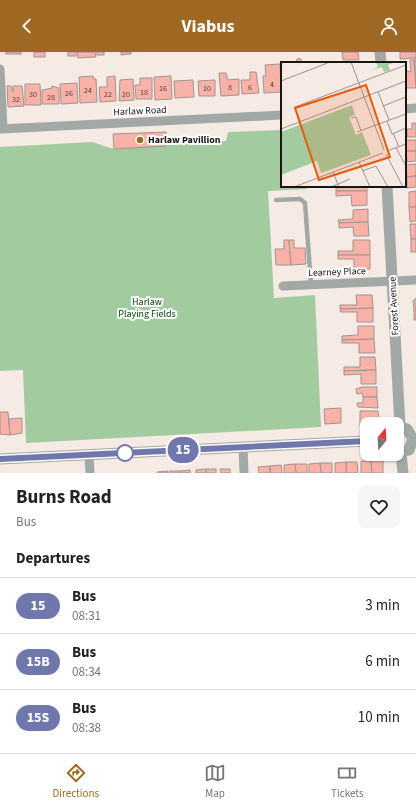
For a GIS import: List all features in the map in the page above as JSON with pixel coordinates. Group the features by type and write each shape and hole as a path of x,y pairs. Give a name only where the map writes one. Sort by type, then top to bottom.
{"street":[{"path":"380,52 381,62"},
{"path":"0,69 2,128"},
{"path":"406,109 416,108"},
{"name":"Harlaw Road","path":"2,128 281,115"},
{"name":"Forest Avenue","path":"387,187 398,417"},
{"name":"Learney Place","path":"283,286 416,280"},
{"path":"404,428 410,431 415,438 409,450 404,452"},
{"path":"0,459 360,441"},
{"path":"243,447 244,473"},
{"path":"88,455 90,473"},
{"path":"401,461 403,473"}],"lane":[{"path":"276,200 300,199 306,203 311,284"}],"green space":[{"name":"Harlaw Playing Fields","path":"281,130 281,187 307,187 307,189 268,191 274,298 315,295 321,427 26,443 23,370 0,371 0,147 92,142 114,149 226,141 228,132"}],"building":[{"path":"6,52 21,52 21,54 6,54"},
{"path":"34,52 45,52 45,57 34,57"},
{"path":"68,52 76,52 76,56 68,56"},
{"path":"77,52 95,52 96,57 78,58"},
{"path":"97,52 104,52 104,55 97,55"},
{"path":"121,52 131,52 131,54 121,55"},
{"path":"342,52 358,52 359,60 343,60"},
{"path":"400,52 416,52 416,58 400,59"},
{"path":"297,59 301,59 302,62 296,62"},
{"path":"416,59 416,88 414,60"},
{"path":"410,60 414,60 416,88 406,88 406,70 411,72"},
{"path":"280,64 281,92 264,93 263,76 266,76 265,65"},
{"path":"250,72 256,72 259,93 242,94 241,80 250,80"},
{"path":"219,73 226,73 228,80 239,79 239,95 221,96"},
{"path":"93,76 94,79 96,79 97,102 80,103 79,77"},
{"path":"115,76 116,101 100,102 99,87 107,87 107,77"},
{"path":"171,76 172,99 155,100 154,77"},
{"path":"140,78 152,78 152,99 136,99 135,85 140,85"},
{"path":"133,79 134,100 119,101 120,80"},
{"path":"193,80 194,97 175,98 174,81"},
{"path":"215,80 215,96 199,96 198,81"},
{"path":"77,83 78,103 61,104 60,84"},
{"path":"25,84 40,84 41,105 25,105"},
{"path":"7,86 11,86 13,92 13,86 22,86 24,106 8,107"},
{"path":"52,86 59,88 59,104 42,104 42,90 52,88"},
{"path":"412,123 416,123 416,137 407,137 407,129 412,129"},
{"name":"Harlaw Pavillion","path":"166,132 166,146 114,149 113,134"},
{"path":"406,140 416,140 416,151 406,151"},
{"path":"406,151 416,151 416,161 407,162"},
{"path":"416,164 416,176 407,177 406,165"},
{"path":"416,176 416,187 407,188 407,177"},
{"path":"367,187 367,191 336,191 336,188"},
{"path":"336,191 367,191 367,205 352,206 351,195 336,196"},
{"path":"416,191 416,207 409,207 409,192"},
{"path":"409,207 416,207 416,221 410,222"},
{"path":"368,209 368,222 339,223 338,220 353,219 353,210"},
{"path":"368,222 369,236 354,236 353,227 339,228 339,223"},
{"path":"410,224 416,224 416,239 411,239"},
{"path":"411,239 416,239 416,252 411,252"},
{"path":"284,240 289,240 291,265 276,265 275,249 284,249"},
{"path":"289,240 294,240 294,248 305,248 306,264 291,265"},
{"path":"353,240 370,240 370,255 338,255 338,251 353,251"},
{"path":"338,255 370,255 370,269 354,270 354,259 338,259"},
{"path":"356,295 372,295 373,308 340,309 340,305 357,305"},
{"path":"416,298 416,309 414,309 413,301"},
{"path":"373,308 373,322 357,322 357,312 341,312 340,309"},
{"path":"414,310 416,310 416,320 414,320"},
{"path":"358,326 374,326 374,339 342,340 342,336 358,335"},
{"path":"374,339 375,353 359,353 359,343 342,343 342,340"},
{"path":"360,357 375,357 376,370 344,371 344,367 360,367"},
{"path":"376,370 376,384 361,384 361,374 344,375 344,371"},
{"path":"362,387 377,387 377,397 363,397 362,393 357,394 356,389"},
{"path":"363,397 377,397 378,408 358,407 357,403 363,403"},
{"path":"341,408 341,423 325,424 324,409"},
{"path":"360,411 378,411 379,417 360,417"},
{"path":"0,412 8,412 10,435 0,434"},
{"path":"22,418 22,433 10,435 9,419"},
{"path":"361,461 371,461 372,473 361,473"},
{"path":"371,461 383,461 383,473 372,473"},
{"path":"346,462 357,462 358,473 346,473"},
{"path":"346,462 346,473 335,473 335,463"},
{"path":"320,463 332,463 332,473 321,473"},
{"path":"320,463 321,473 309,473 309,464"},
{"path":"295,464 307,464 307,473 296,473"},
{"path":"295,464 296,473 284,473 284,465"},
{"path":"281,465 282,473 270,473 270,466"},
{"path":"270,466 270,473 259,473 258,467"},
{"path":"206,469 216,469 216,473 206,473"},
{"path":"206,469 206,473 196,473 196,470"},
{"path":"220,469 230,469 230,473 221,473"},
{"path":"190,470 190,473 180,473 180,471"},
{"path":"168,471 168,473 157,473 157,472"},
{"path":"170,471 180,471 180,473 170,473"}],"bus line":[{"name":"15","path":"0,459 360,441"}],"place":[{"name":"Harlaw Pavillion","path":"140,140"}]}
